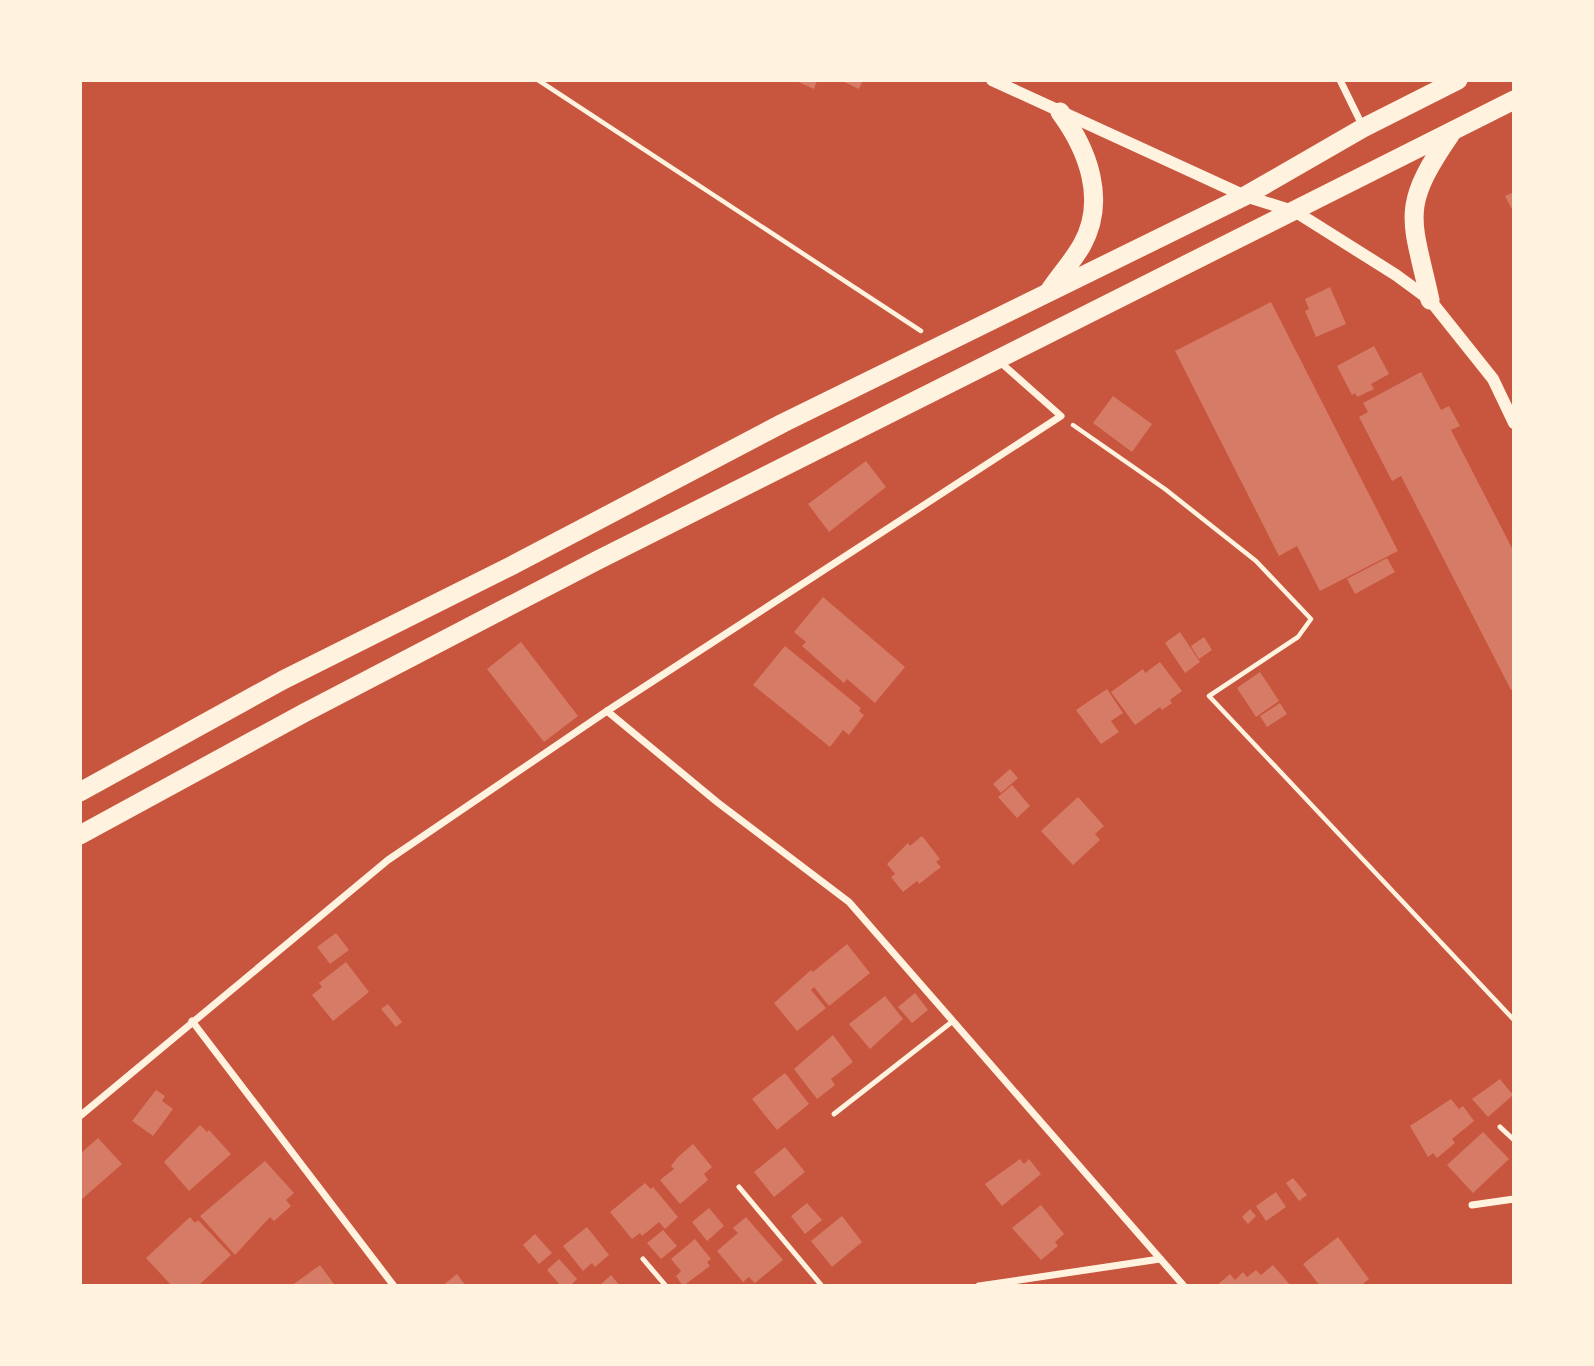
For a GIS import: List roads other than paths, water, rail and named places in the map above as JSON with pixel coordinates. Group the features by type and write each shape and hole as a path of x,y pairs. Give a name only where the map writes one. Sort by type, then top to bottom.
{"highway":[{"path":"80,792 283,680 942,344 1245,196 1363,128 1458,80"},
{"path":"80,835 317,706 996,358 1296,212 1514,100"},
{"path":"1047,293 1083,244 1095,204 1092,178 1082,150 1075,133 1060,112"},
{"path":"1430,300 1415,239 1415,195 1429,166 1453,131"}],"street":[{"path":"992,80 1245,196 1296,212 1430,300 1493,379 1514,423"},
{"path":"1340,80 1363,128"},
{"path":"80,1116 388,860 607,711 1060,416 996,358"},
{"path":"607,711 717,802 849,902 1184,1286"},
{"path":"192,1021 394,1286"},
{"path":"1472,1205 1514,1199"},
{"path":"979,1286 1160,1259"}],"lane":[{"path":"834,1114 953,1021"},
{"path":"1500,1126 1514,1140"},
{"path":"739,1187 822,1286"},
{"path":"643,1259 666,1286"}]}
